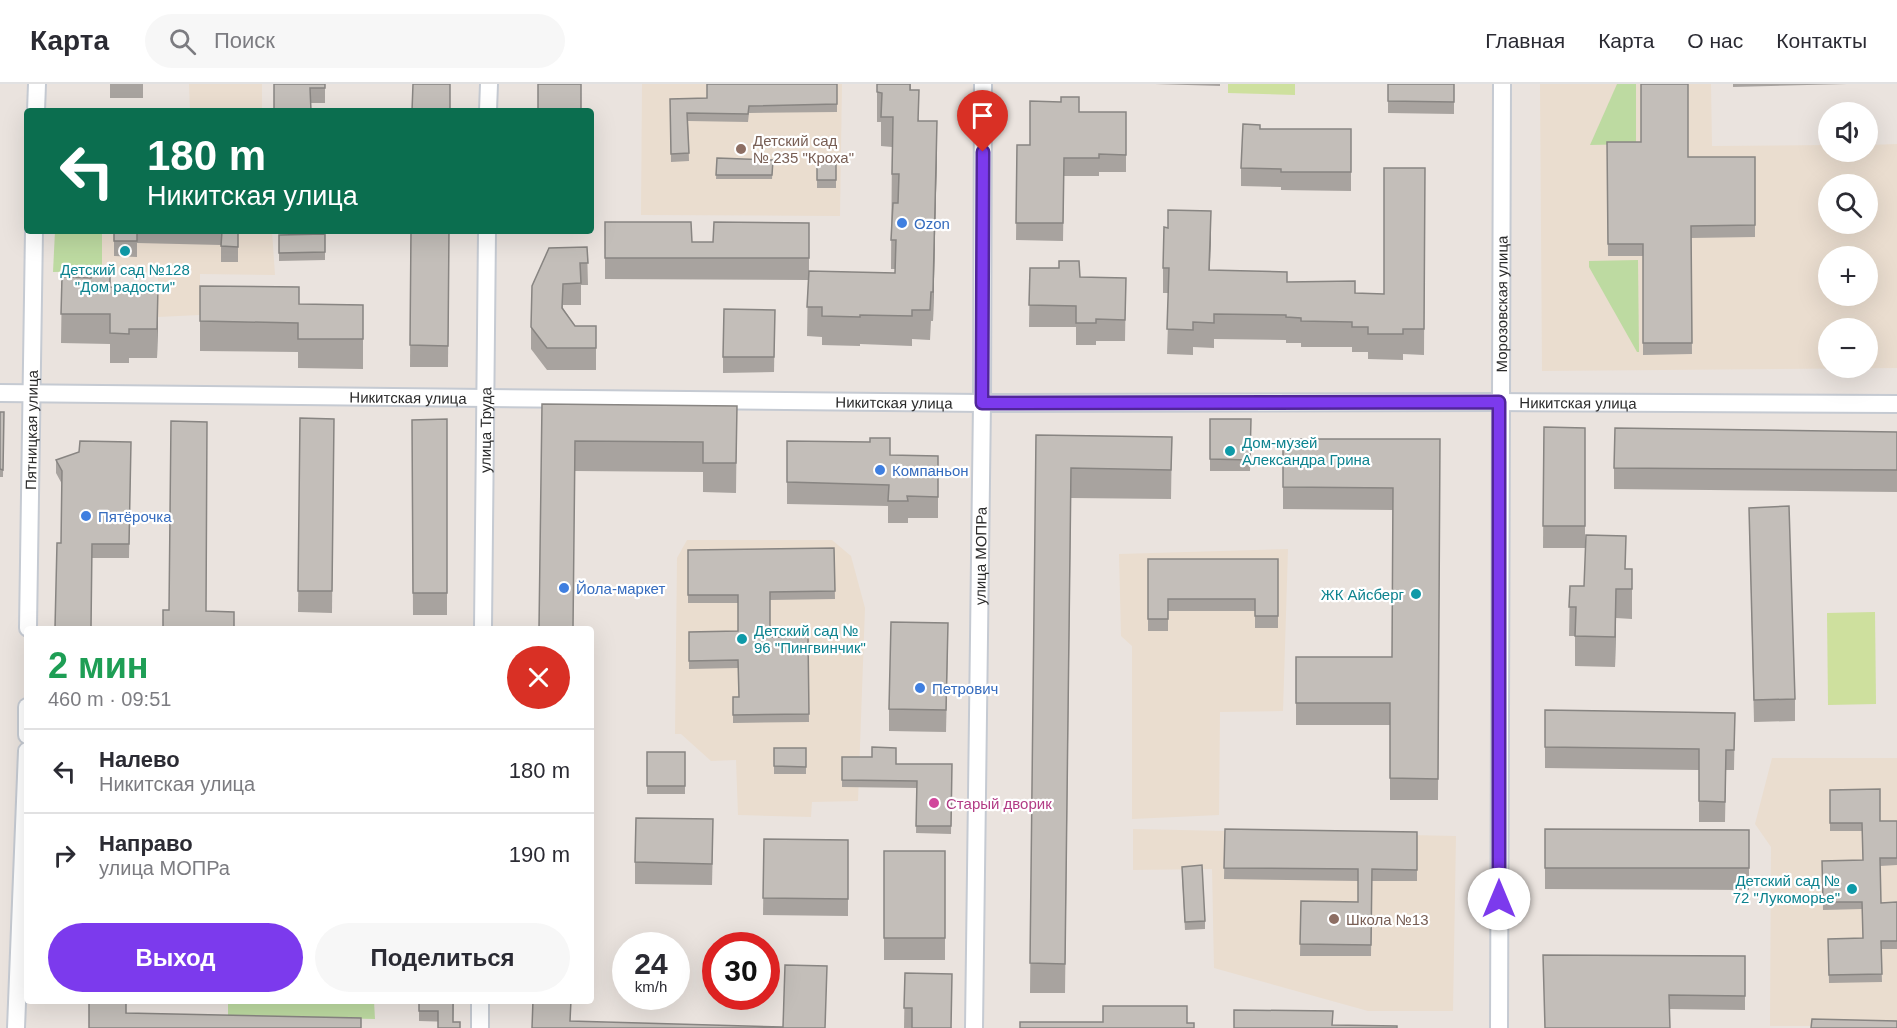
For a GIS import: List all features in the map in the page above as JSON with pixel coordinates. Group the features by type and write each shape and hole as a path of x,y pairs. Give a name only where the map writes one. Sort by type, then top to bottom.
{"street":[{"path":"36,108 37,84"},
{"path":"488,108 489,84"},
{"name":"улица МОПРа","path":"974,1028 982,403 983,84"},
{"name":"Морозовская улица","path":"1498,1028 1502,84"},
{"name":"Пятницкая улица","path":"28,626 34,234"},
{"name":"улица Труда","path":"483,626 487,234"},
{"name":"Никитская улица","path":"0,393 982,403 1897,404"},
{"path":"16,1028 24,827"},
{"path":"480,1004 480,1028"}],"shaded area":[{"path":"189,84 262,84 262,108 190,108"},
{"name":"Детский сад № 235 \"Кроха\"","path":"642,84 842,84 840,216 641,215"},
{"path":"1540,84 1711,84 1712,146 1818,145 1818,162 1878,162 1878,145 1897,144 1897,368 1878,368 1878,318 1818,318 1818,369 1542,371"},
{"path":"102,234 272,234 275,275 200,274 200,315 158,317 158,272 102,271"},
{"path":"687,540 832,540 851,556 865,608 858,801 812,802 811,817 738,815 736,760 711,761 681,734 675,734 677,558"},
{"path":"1288,549 1283,711 1220,712 1219,815 1132,819 1132,646 1121,636 1119,554"},
{"path":"1772,758 1897,758 1897,1026 1770,1026 1771,847 1755,824"},
{"name":"Школа №13","path":"1133,829 1456,836 1453,1011 1368,1011 1214,968 1212,869 1133,870"}],"green space":[{"path":"1228,84 1295,84 1295,95 1228,93"},
{"path":"1617,84 1636,84 1636,144 1590,145"},
{"path":"55,234 102,234 102,271 53,272"},
{"path":"1638,260 1639,352 1637,352 1589,267 1589,261"},
{"path":"1875,612 1876,704 1828,705 1827,613"},
{"path":"228,1004 374,1004 375,1019 228,1016"}],"building":[{"path":"274,84 325,84 325,88 310,88 311,108 274,108"},
{"path":"413,84 450,84 450,108 412,108"},
{"path":"538,84 581,84 581,108 538,108"},
{"path":"707,84 837,84 837,104 749,106 748,114 687,113 689,153 671,154 670,99 707,98"},
{"path":"877,84 910,84 910,90 919,90 918,121 937,121 933,292 931,292 930,310 912,310 912,316 822,316 822,307 807,307 809,271 895,273 896,240 891,240 893,203 898,203 899,174 892,174 893,117 881,117 882,93 877,92"},
{"path":"1388,84 1454,84 1454,102 1388,101"},
{"path":"1641,84 1688,84 1688,157 1755,157 1755,225 1691,226 1692,343 1643,343 1643,244 1608,244 1607,142 1641,142"},
{"path":"1061,97 1079,97 1079,112 1126,112 1126,155 1099,154 1099,158 1064,158 1063,223 1016,223 1017,145 1030,145 1030,101 1061,102"},
{"path":"1243,124 1260,125 1260,129 1351,129 1351,172 1281,172 1281,169 1241,168"},
{"path":"717,158 773,160 772,175 716,175"},
{"path":"817,158 836,159 836,180 817,180"},
{"path":"1384,168 1425,168 1424,329 1403,329 1403,334 1368,334 1368,327 1352,327 1352,322 1301,321 1301,318 1286,317 1286,315 1214,314 1214,323 1193,322 1193,330 1167,329 1169,268 1163,268 1164,227 1168,228 1168,210 1211,211 1209,270 1287,272 1287,282 1355,281 1355,293 1384,294"},
{"path":"605,222 691,222 692,242 713,242 714,222 809,223 809,258 605,258"},
{"path":"114,234 137,234 137,241 114,241"},
{"path":"222,234 238,234 238,247 221,246"},
{"path":"325,234 325,252 279,253 279,235"},
{"path":"411,234 449,234 448,346 410,345"},
{"path":"587,247 588,263 580,263 581,283 563,284 562,308 575,326 596,326 596,348 547,348 531,327 532,286 549,248"},
{"path":"1059,261 1079,261 1080,277 1126,278 1125,320 1096,319 1096,323 1076,323 1076,306 1029,305 1030,268 1059,268"},
{"path":"91,269 110,269 110,287 158,288 157,329 129,329 129,334 110,333 110,314 61,314 62,277 91,278"},
{"path":"200,286 299,287 299,304 363,305 363,339 298,339 298,323 200,321"},
{"path":"724,309 775,310 774,357 723,357"},
{"path":"542,404 737,406 736,463 703,463 703,442 575,441 573,626 539,626"},
{"path":"0,412 4,412 3,470 0,469"},
{"path":"300,418 334,419 332,591 298,591"},
{"path":"447,419 447,593 413,593 412,420"},
{"name":"Дом-музей Александра Грина","path":"1210,419 1251,419 1250,460 1210,459"},
{"path":"171,421 207,422 206,611 234,612 234,626 163,626 163,610 169,610"},
{"path":"1544,427 1585,428 1585,526 1543,526"},
{"path":"1615,428 1897,432 1897,470 1614,468"},
{"path":"1036,435 1172,437 1171,470 1071,468 1065,964 1030,963"},
{"path":"870,438 890,438 890,455 938,456 938,497 907,496 908,501 888,501 889,485 787,482 787,441 870,442"},
{"name":"ЖК Айсберг","path":"1283,439 1440,439 1438,779 1390,778 1390,703 1296,703 1296,657 1392,657 1393,488 1283,487"},
{"path":"80,441 131,442 129,544 92,544 91,626 55,626 57,543 61,543 62,471 56,460 79,452"},
{"path":"1789,506 1795,699 1754,700 1749,508"},
{"path":"1586,535 1626,536 1625,569 1632,569 1632,589 1616,589 1615,637 1575,636 1576,607 1569,607 1570,586 1584,586"},
{"name":"Детский сад № 96 \"Пингвинчик\"","path":"834,548 835,591 770,592 770,637 808,637 809,714 733,715 733,697 739,697 738,660 689,661 689,632 738,631 738,595 688,595 688,550"},
{"path":"1148,559 1278,559 1278,616 1255,616 1255,599 1168,599 1168,619 1148,619"},
{"path":"891,622 948,623 946,710 889,709"},
{"path":"1545,710 1735,713 1734,750 1726,750 1725,802 1699,801 1699,749 1545,747"},
{"path":"872,747 896,748 896,764 952,764 951,826 916,826 917,781 842,780 842,757 872,757"},
{"path":"774,748 806,748 806,767 774,766"},
{"path":"647,752 685,752 685,786 647,786"},
{"name":"Детский сад № 72 \"Лукоморье\"","path":"1880,789 1880,821 1897,821 1897,858 1880,858 1881,903 1897,902 1897,941 1881,941 1882,974 1829,975 1828,939 1863,938 1862,902 1823,902 1822,861 1863,860 1862,823 1830,823 1830,790"},
{"path":"636,818 713,819 712,864 635,862"},
{"path":"1225,829 1417,832 1417,870 1372,869 1371,945 1300,944 1301,901 1358,902 1358,869 1224,868"},
{"path":"1545,829 1749,830 1749,868 1545,868"},
{"path":"764,839 848,840 848,899 763,898"},
{"path":"884,851 945,851 945,938 884,938"},
{"path":"1202,865 1205,921 1185,922 1182,867"},
{"path":"1543,955 1745,956 1745,996 1669,995 1670,1028 1545,1028"},
{"path":"785,965 827,966 825,1028 532,1028 533,1004 571,1004 570,1021 783,1027"},
{"path":"905,973 952,974 951,1028 912,1028 912,1008 904,1008"},
{"path":"89,1004 126,1004 126,1013 361,1018 361,1028 89,1028"},
{"path":"419,1004 453,1004 453,1022 460,1022 460,1028 438,1028 438,1011 419,1011"},
{"path":"1103,1006 1187,1006 1187,1023 1194,1023 1194,1028 1020,1028 1020,1022 1103,1022"},
{"path":"1234,1010 1333,1011 1332,1025 1397,1026 1397,1028 1234,1028"},
{"path":"1812,1019 1897,1021 1897,1028 1811,1028"}],"place":[{"name":"Детский сад № 235 \"Кроха\"","path":"741,149"},
{"name":"Ozon","path":"902,223"},
{"name":"Детский сад №128 \"Дом радости\"","path":"125,251"},
{"name":"Дом-музей Александра Грина","path":"1230,451"},
{"name":"Компаньон","path":"880,470"},
{"name":"Пятёрочка","path":"86,516"},
{"name":"Йола-маркет","path":"564,588"},
{"name":"ЖК Айсберг","path":"1416,594"},
{"name":"Детский сад № 96 \"Пингвинчик\"","path":"742,639"},
{"name":"Петрович","path":"920,688"},
{"name":"Старый дворик","path":"934,803"},
{"name":"Детский сад № 72 \"Лукоморье\"","path":"1852,889"},
{"name":"Школа №13","path":"1334,919"}],"route":[{"path":"983,152 982,403 1499,402 1499,899"}]}
